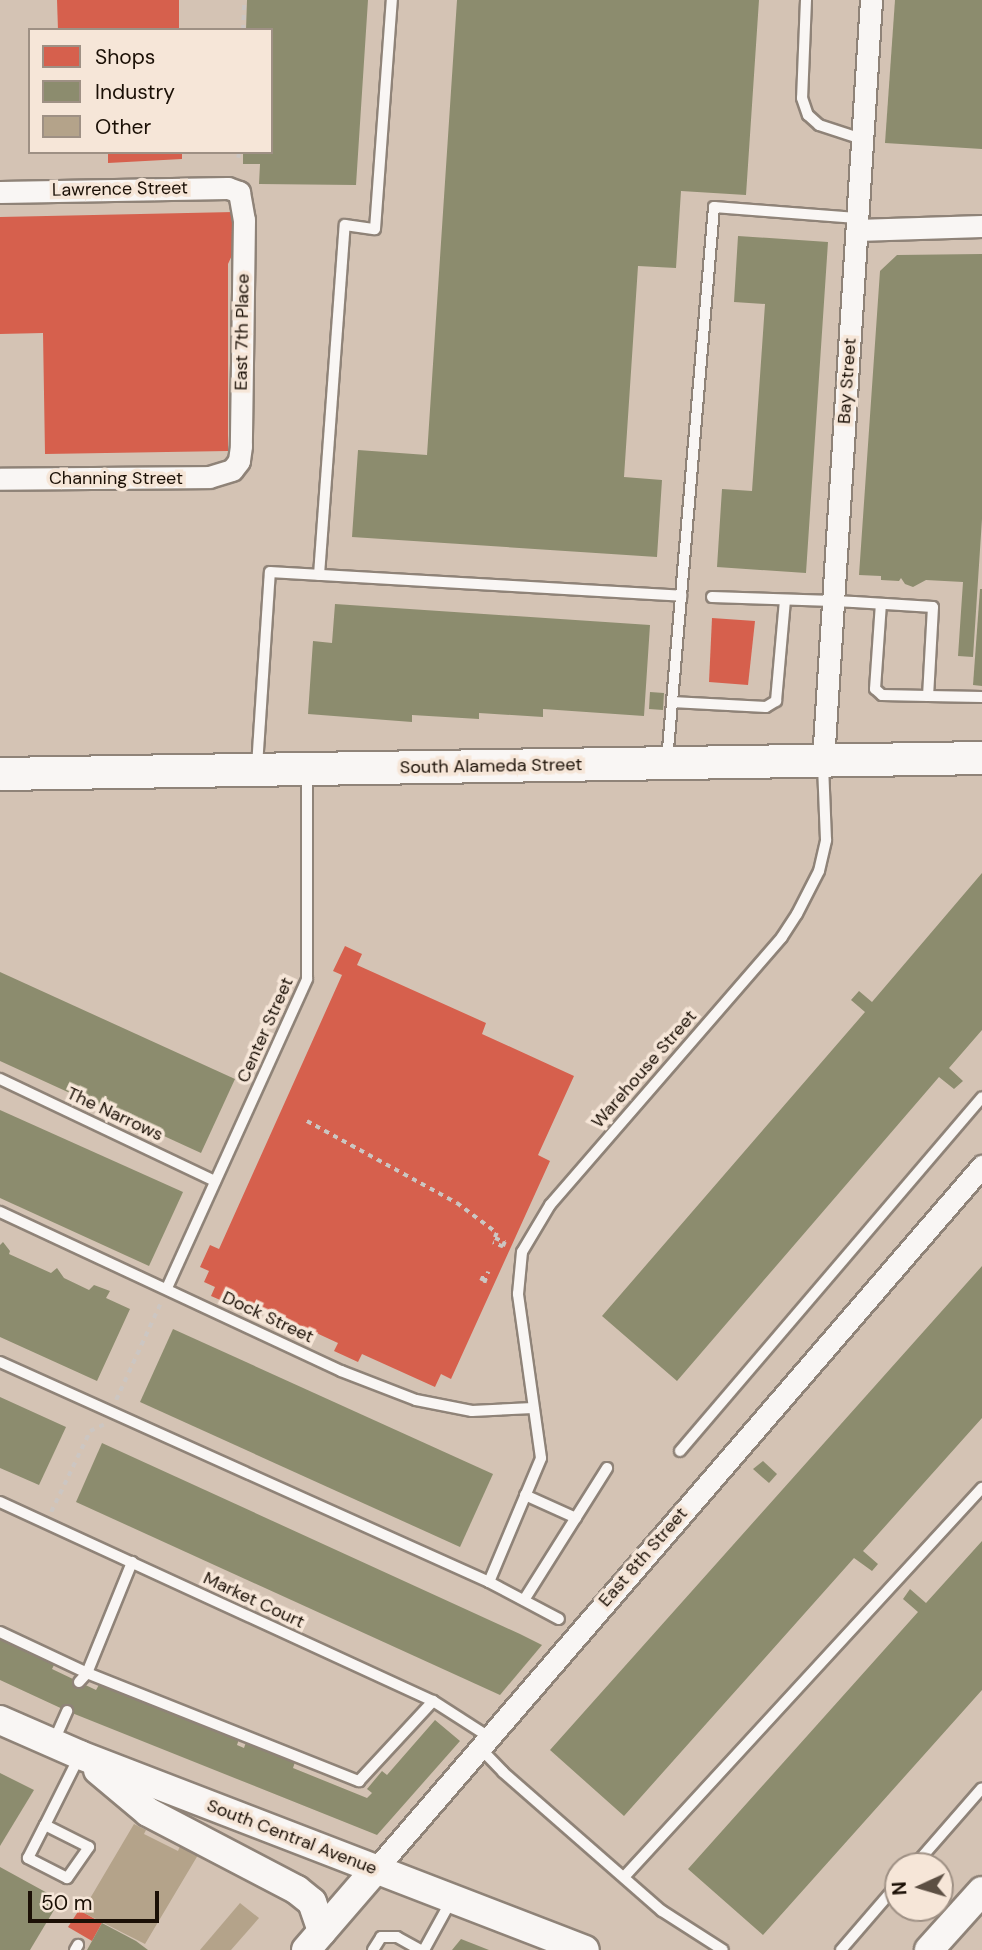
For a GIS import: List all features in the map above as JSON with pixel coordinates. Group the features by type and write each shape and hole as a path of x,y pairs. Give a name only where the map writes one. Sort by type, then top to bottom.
{"main road":[{"name":"South Alameda Street","path":"0,774 982,758"},
{"name":"South Central Avenue","path":"0,1720 80,1755 452,1899 547,1943 585,1950"},
{"path":"80,1755 148,1812 297,1890 312,1902 316,1942"},
{"name":"East 8th Street","path":"316,1942 375,1870"},
{"path":"929,1950 982,1891"}],"street":[{"name":"Bay Street","path":"822,761 871,0"},
{"name":"Lawrence Street","path":"0,192 214,188 239,192"},
{"name":"East 7th Place","path":"232,470 239,461 241,446 244,220 239,192"},
{"path":"857,224 982,226"},
{"name":"Channing Street","path":"0,479 209,477 232,470"},
{"name":"East 8th Street","path":"375,1870 982,1166"}],"lane":[{"path":"319,575 345,225 375,229 392,0"},
{"path":"806,0 802,98 808,115 819,125 862,139"},
{"path":"667,764 714,206 857,224"},
{"path":"257,770 270,572 681,596"},
{"path":"712,597 933,607 928,696"},
{"path":"672,702 766,707 776,701 785,600"},
{"path":"881,604 875,689 882,695 982,697"},
{"name":"Warehouse Street","path":"489,1582 541,1458 518,1294 522,1252 550,1205 782,937 797,914 819,871 826,840 822,761"},
{"name":"Center Street","path":"167,1288 307,979 307,769"},
{"name":"The Narrows","path":"0,1079 215,1181"},
{"path":"680,1451 978,1111 982,1097"},
{"name":"Dock Street","path":"0,1212 341,1371 416,1400 472,1412 533,1408"},
{"path":"0,1362 113,1407 489,1582 559,1619"},
{"path":"524,1600 607,1468"},
{"path":"624,1877 982,1488"},
{"path":"525,1495 576,1518"},
{"name":"Market Court","path":"0,1502 433,1701 485,1743 503,1772 662,1911 723,1950"},
{"path":"79,1682 87,1673 132,1562"},
{"path":"0,1632 87,1673 359,1781 433,1701"},
{"path":"53,1743 67,1711"},
{"path":"45,1825 89,1847 67,1878 28,1858 80,1755"},
{"path":"926,1852 982,1788"},
{"path":"373,1950 381,1937 397,1937 422,1950 452,1899"},
{"path":"841,1950 884,1900"}],"path":[{"path":"243,28 244,0"},
{"path":"307,1121 457,1203 497,1233 495,1238 505,1242 503,1247 493,1243"},
{"path":"482,1282 486,1273"},
{"path":"113,1407 167,1288"},
{"path":"46,1523 90,1431 105,1424"}],"building: Shops":[{"path":"57,0 179,0 179,28 58,28"},
{"path":"108,154 182,154 182,159 108,163"},
{"path":"234,212 233,253 228,264 228,451 45,454 43,333 0,334 0,217"},
{"path":"712,618 755,621 748,685 709,682"},
{"path":"345,946 362,954 357,965 486,1023 482,1034 574,1076 538,1155 550,1161 451,1379 441,1374 435,1387 362,1354 358,1362 334,1351 338,1343 238,1297 234,1306 211,1296 215,1287 204,1282 209,1271 200,1267 210,1245 219,1249 342,975 333,971"},
{"path":"79,1910 102,1923 92,1941 68,1927"}],"building: Industry":[{"path":"247,0 368,0 356,185 259,184 260,164 243,164 243,154 273,154 273,28 246,28"},
{"path":"457,0 759,0 746,195 681,191 676,268 638,266 624,477 662,480 657,557 352,537 358,450 427,455"},
{"path":"895,0 982,0 982,149 885,143"},
{"path":"738,236 828,242 806,573 717,567 722,489 752,491 765,304 734,302"},
{"path":"982,254 982,519 973,657 958,656 963,582 926,580 913,587 905,584 901,578 899,581 881,580 881,576 859,575 880,271 897,255"},
{"path":"982,589 982,686 973,685"},
{"path":"335,604 650,625 644,716 543,709 543,717 479,713 479,719 412,715 412,722 308,714 313,641 332,643"},
{"path":"650,692 664,693 663,710 649,709"},
{"path":"982,873 982,1030 949,1068 963,1081 954,1089 939,1077 677,1381 602,1316 865,1012 851,1000 859,991 872,1002"},
{"path":"0,972 235,1079 201,1153 0,1061"},
{"path":"0,1110 183,1192 149,1266 0,1198"},
{"path":"3,1242 10,1251 9,1254 51,1273 57,1268 64,1278 89,1290 94,1285 110,1291 106,1298 130,1309 97,1381 0,1337 0,1245"},
{"path":"982,1266 982,1418 863,1551 878,1564 872,1571 854,1558 624,1816 550,1750"},
{"path":"173,1329 493,1474 460,1547 140,1402"},
{"path":"0,1397 66,1427 39,1485 0,1468"},
{"path":"102,1443 542,1645 500,1695 76,1502"},
{"path":"763,1461 777,1474 769,1483 753,1469"},
{"path":"982,1541 982,1690 763,1935 688,1869 918,1612 903,1599 910,1589 926,1603"},
{"path":"0,1637 55,1663 52,1669 96,1690 100,1683 239,1739 237,1745 244,1748 246,1742 295,1762 293,1768 367,1798 372,1793 367,1789 382,1771 387,1775 435,1720 460,1741 377,1835 67,1711 0,1680"},
{"path":"0,1773 34,1790 0,1846"},
{"path":"0,1867 60,1900 30,1950 0,1950"},
{"path":"102,1923 136,1941 148,1950 87,1950"},
{"path":"461,1939 489,1950 452,1950"}],"building: Other":[{"path":"134,1824 146,1830 144,1834 178,1851 180,1846 198,1855 145,1944 82,1912"},
{"path":"240,1903 259,1918 231,1950 200,1950"}]}
